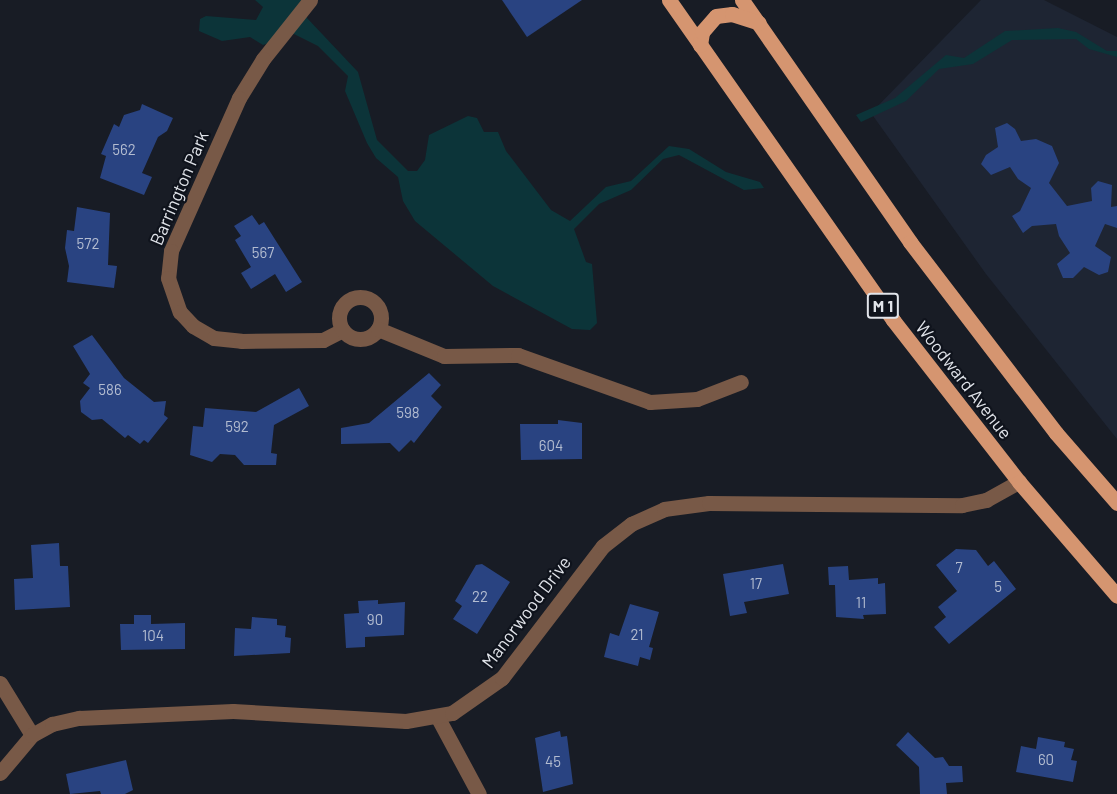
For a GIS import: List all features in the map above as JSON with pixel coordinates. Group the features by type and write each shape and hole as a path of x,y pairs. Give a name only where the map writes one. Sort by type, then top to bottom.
{"main road":[{"name":"Woodward Avenue","path":"669,0 880,302 1019,482 1117,596"},
{"path":"742,0 910,242 1056,433 1117,503"},
{"path":"700,45 702,32 716,16 732,14 759,23"}],"street":[{"name":"Barrington Park","path":"310,0 263,59 239,98 171,251 167,271 171,294 188,321 205,334 225,340 323,340 343,330"},
{"path":"359,297 372,301 380,310 378,329 364,339 352,337 343,330 340,312 348,302 359,297"},
{"path":"378,329 444,356 518,355 650,402 697,399 741,382"},
{"name":"Manorwood Drive","path":"0,773 32,735 52,724 79,718 150,712 250,711 406,721 438,718 466,706 493,686 596,554 621,530 650,514 680,505 709,503 962,505 986,500 1019,482"},
{"path":"0,683 32,735"},
{"path":"438,718 480,794"}],"shaded area":[{"path":"255,0 305,0 307,18 358,72 377,140 408,171 417,171 425,160 429,135 468,116 477,118 484,132 498,132 506,151 551,210 570,221 606,187 631,181 669,146 689,149 726,172 760,182 764,188 744,190 679,155 663,159 631,190 599,204 574,229 586,262 592,264 597,323 590,330 572,329 493,286 415,221 403,201 398,177 376,158 367,143 345,91 348,76 318,46 294,34 263,45 250,37 222,41 199,31 200,19 206,16 256,20 263,7"},
{"path":"981,0 1044,0 1117,37 1117,439 986,274 871,113"},
{"path":"1058,28 1076,32 1107,51 1117,51 1117,57 1089,49 1076,39 1012,40 973,64 939,69 906,101 861,122 856,115 895,98 946,55 964,58 1005,31"}],"building":[{"path":"502,0 582,0 527,37"},
{"path":"142,104 173,118 167,131 158,137 142,173 152,177 144,195 100,178 106,156 101,154 114,124 119,127 124,115 140,110"},
{"path":"1007,123 1015,129 1021,141 1036,139 1052,146 1059,163 1049,183 1067,206 1092,201 1091,188 1098,181 1112,185 1111,207 1117,206 1117,228 1105,224 1095,246 1111,257 1108,272 1099,275 1084,267 1073,278 1063,278 1057,264 1070,253 1059,236 1056,224 1032,226 1023,233 1012,216 1020,211 1031,188 1018,179 1010,167 991,175 981,164 986,155 998,147 995,128"},
{"path":"77,207 110,213 108,265 117,266 114,288 67,282 69,266 65,248 67,230 74,231"},
{"path":"252,215 259,225 264,222 302,282 286,292 275,274 251,289 241,273 251,267 235,240 241,236 234,226"},
{"path":"92,335 124,378 154,402 166,401 164,415 168,418 148,443 144,440 140,444 128,435 125,438 102,419 92,420 81,412 80,401 90,388 83,383 90,374 73,346"},
{"path":"429,373 441,385 431,396 442,407 414,443 411,440 399,452 390,443 341,444 341,428 369,423"},
{"path":"299,388 309,406 274,425 271,453 277,454 276,465 244,465 235,455 220,454 212,462 190,455 193,426 203,427 205,408 256,412"},
{"path":"558,420 582,423 582,459 521,460 520,424 558,424"},
{"path":"59,543 60,566 68,566 70,607 15,610 14,579 33,578 31,545"},
{"path":"956,549 976,550 988,566 994,561 1016,589 949,644 934,627 946,617 938,607 957,591 936,565"},
{"path":"482,564 510,582 477,634 453,619 462,606 455,601 476,565"},
{"path":"783,564 789,594 744,602 747,613 730,616 723,574"},
{"path":"848,566 849,580 878,578 878,584 885,583 886,614 863,615 864,619 836,617 835,585 829,585 828,567"},
{"path":"378,600 378,604 405,602 404,635 365,637 365,647 346,648 344,614 359,613 358,601"},
{"path":"630,604 659,612 649,647 653,648 650,660 640,657 638,666 604,657 610,633 619,636"},
{"path":"134,615 151,615 151,624 185,623 185,649 121,650 120,624 134,624"},
{"path":"252,617 277,619 277,625 286,626 285,637 291,638 290,653 234,656 235,628 251,629"},
{"path":"560,731 561,737 567,736 573,784 543,792 535,738"},
{"path":"908,732 935,758 943,757 949,766 962,766 963,782 946,783 947,794 920,794 919,767 896,745"},
{"path":"1038,737 1065,742 1064,747 1074,749 1071,760 1077,761 1073,782 1016,772 1021,746 1036,749"},
{"path":"126,760 133,790 125,794 101,794 100,791 70,794 66,774"}]}
